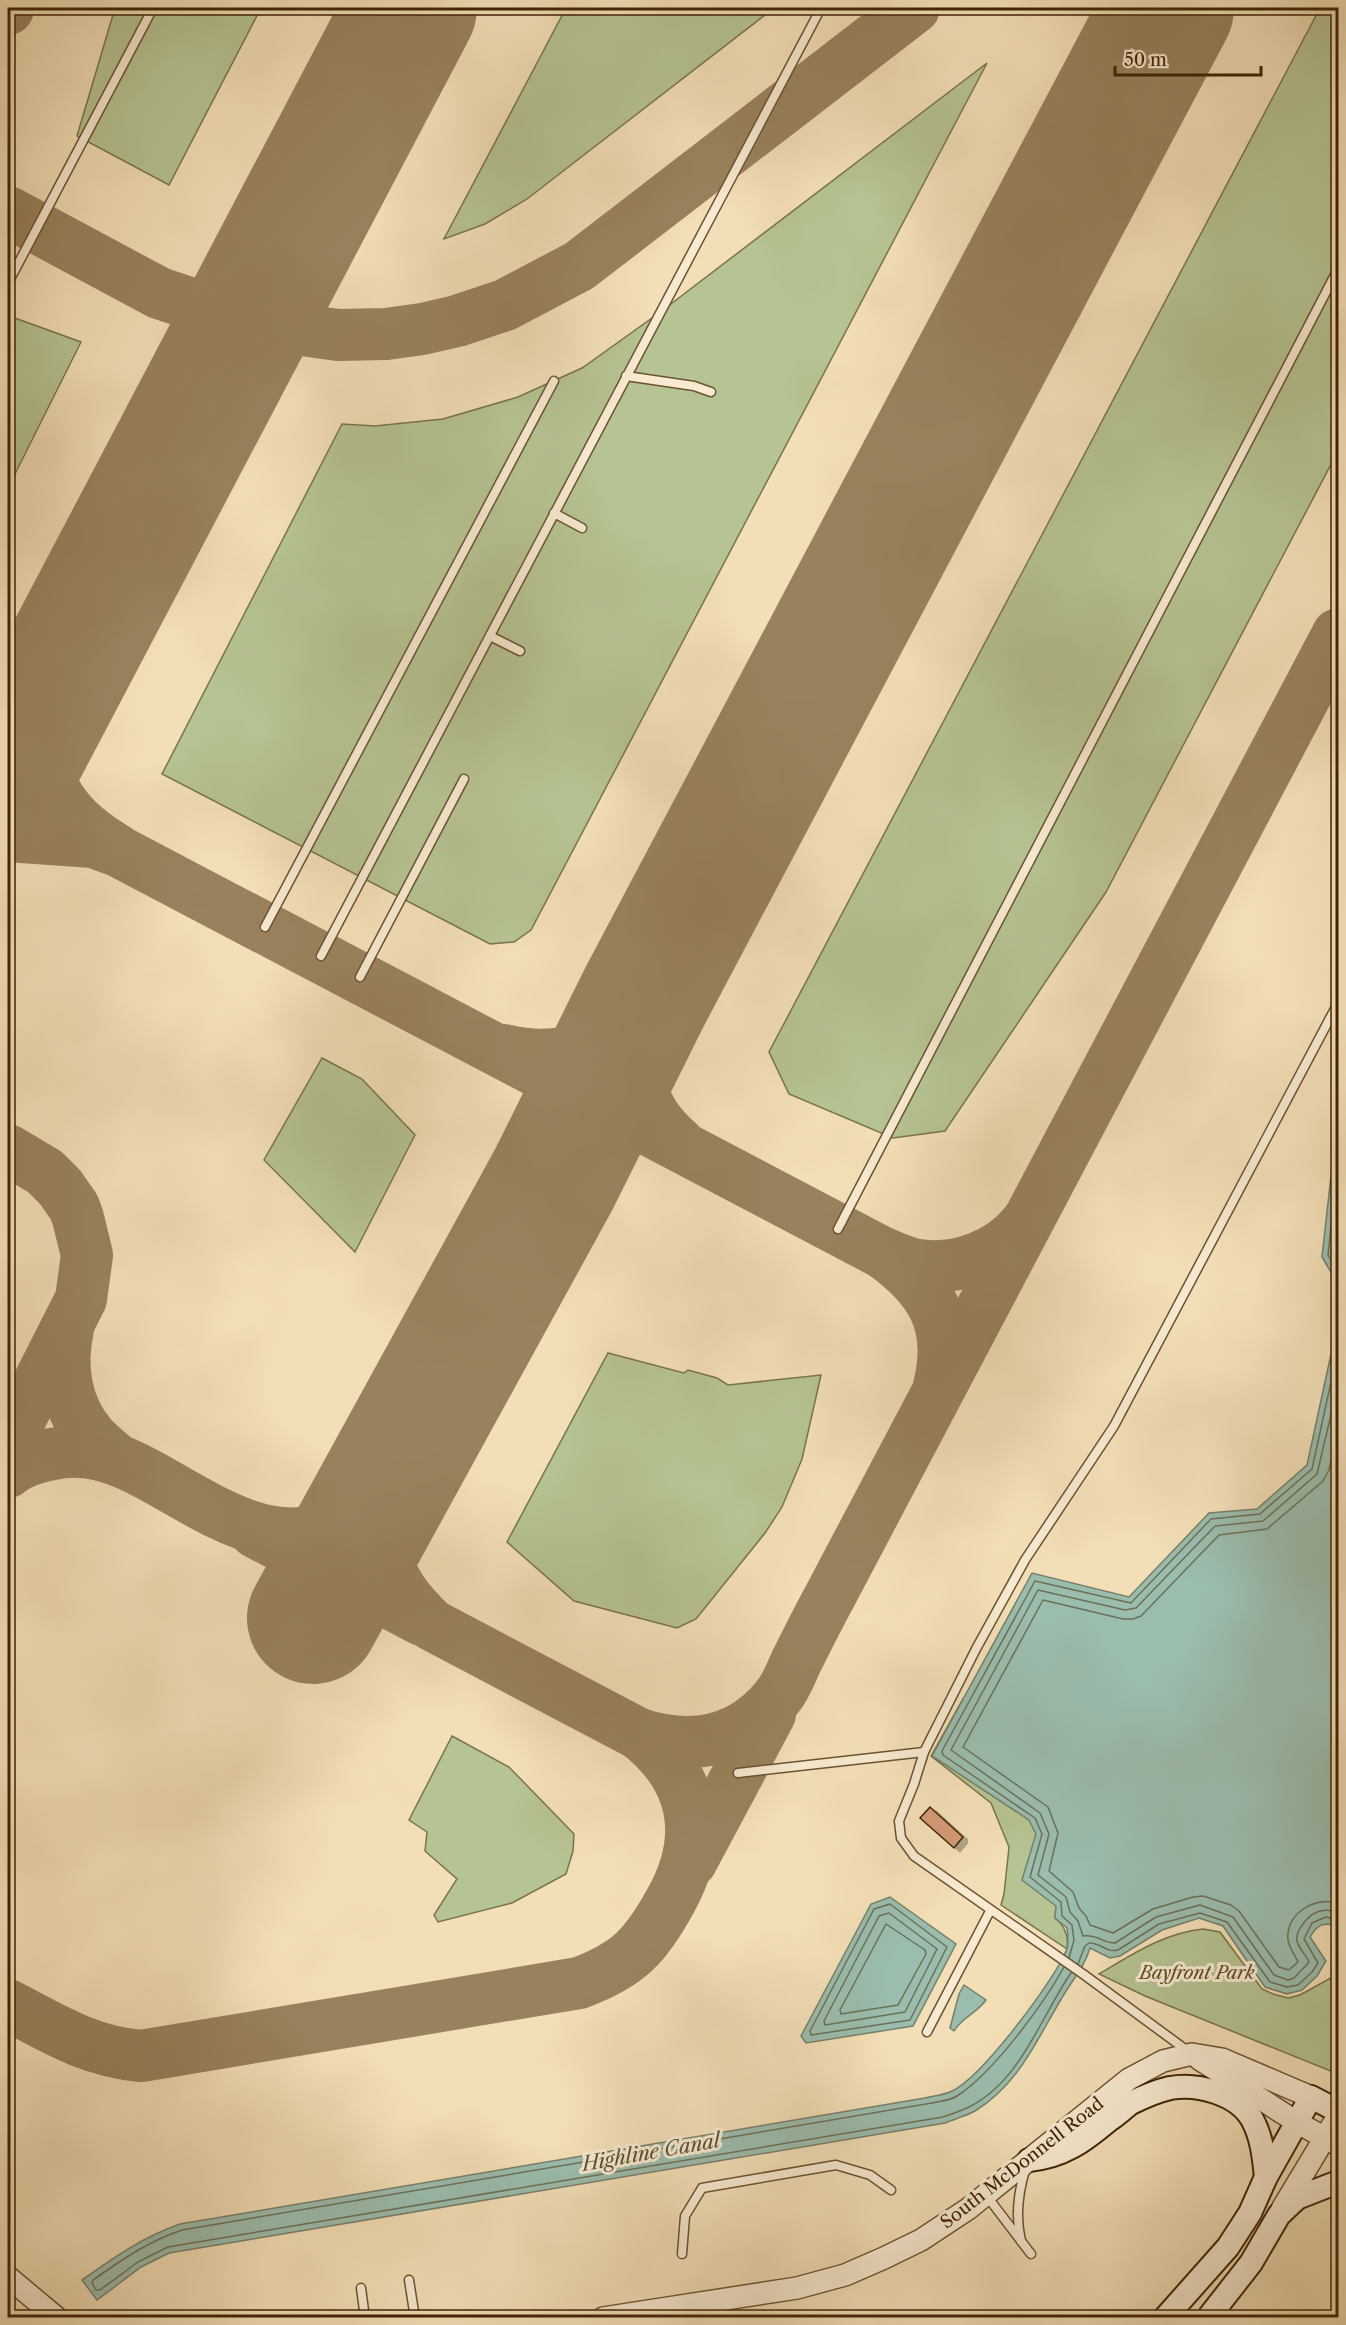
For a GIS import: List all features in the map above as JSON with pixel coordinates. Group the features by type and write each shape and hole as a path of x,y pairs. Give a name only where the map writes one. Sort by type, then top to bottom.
{"main road":[{"path":"1029,2160 1043,2159 1078,2145 1129,2104 1170,2088 1192,2087 1218,2093 1240,2105 1251,2118 1259,2135 1266,2177"},
{"path":"1165,2318 1228,2247 1250,2213 1266,2177 1311,2097 1338,2114"},
{"path":"1208,2318 1251,2263 1279,2215 1297,2198 1338,2182"},
{"path":"1177,2318 1197,2284"}],"street":[{"name":"South McDonnell Road","path":"603,2318 773,2293 845,2275 885,2258 921,2240 986,2195 1129,2079 1163,2061 1192,2054 1222,2059 1311,2097"},
{"path":"1192,2054 1298,2123 1332,2142"},
{"path":"1279,2215 1332,2142 1338,2114"},
{"path":"8,2277 57,2318"}],"lane":[{"path":"8,283 153,8"},
{"path":"321,956 821,8"},
{"path":"837,1229 1338,269"},
{"path":"626,376 694,386 711,392"},
{"path":"265,927 554,381"},
{"path":"554,513 582,528"},
{"path":"490,636 520,651"},
{"path":"360,977 464,779"},
{"path":"1192,2054 1083,1974 914,1856 901,1838 899,1821 924,1752 980,1640 1025,1560 1114,1426 1338,1003"},
{"path":"738,1773 924,1752"},
{"path":"927,2032 990,1911"},
{"path":"1021,2241 1018,2228 1018,2204 1029,2160"},
{"path":"682,2254 685,2216 702,2188 836,2165 870,2175 891,2190"},
{"path":"986,2195 1031,2254"},
{"path":"409,2280 415,2318"},
{"path":"361,2288 365,2318"}],"green space":[{"path":"115,8 261,8 169,185 77,136"},
{"path":"566,8 774,8 527,199 485,224 444,239"},
{"path":"1320,8 1338,8 1338,451 1106,892 945,1131 893,1138 789,1094 769,1052"},
{"path":"987,63 531,930 514,942 490,944 162,774 342,424 375,426 443,419 518,397 582,368 659,313"},
{"path":"12,317 81,342 8,488 8,318"},
{"path":"322,1058 362,1079 415,1135 355,1252 264,1160"},
{"path":"608,1353 684,1373 688,1370 717,1378 728,1385 821,1375 802,1459 782,1507 765,1533 696,1619 677,1628 574,1601 507,1542"},
{"path":"963,1699 1041,1813 1056,1906 1055,1918 1066,1932 1067,1949 1001,1905 1009,1847 991,1803 931,1756"},
{"path":"452,1736 509,1767 574,1834 573,1851 566,1874 512,1903 438,1922 434,1915 457,1879 425,1851 427,1832 409,1820"},
{"name":"Bayfront Park","path":"1203,1929 1220,1932 1262,1989 1273,1994 1288,1998 1300,1995 1338,1974 1338,2074 1145,1996 1099,1974 1162,1940"}],"water":[{"path":"1338,1122 1338,1284 1322,1257"},
{"name":"Highline Canal","path":"1338,1322 1338,1926 1321,1925 1310,1937 1326,1961 1317,1976 1302,1990 1287,1994 1265,1987 1223,1926 1199,1918 1162,1930 1120,1956 1110,1958 1090,1948 1082,1967 1016,2074 991,2100 975,2111 945,2123 169,2253 141,2267 97,2300 82,2280 118,2255 180,2224 925,2098 952,2091 965,2082 998,2049 1047,1984 1066,1951 1068,1934 1067,1928 1055,1918 1056,1906 1022,1880 1036,1834 1029,1820 932,1756 1032,1573 1129,1597 1209,1513 1257,1509 1307,1465"},
{"path":"890,1897 956,1944 913,2026 806,2043 801,2036 871,1904"},
{"path":"964,1985 986,2000 954,2031 950,2028 959,1994"}],"building":[{"path":"930,1807 963,1837 954,1848 920,1818"}],"taxiway":[{"path":"8,212 159,293 246,322 338,335 386,334 422,329 457,321 505,305 579,266 914,8"},
{"path":"639,1734 679,1742 698,1742 716,1738 750,1723 765,1711 782,1691 821,1612 1338,634"},
{"path":"55,683 46,723 44,749 46,768 52,785 72,814 100,839 116,849"},
{"path":"8,836 93,842 118,851 883,1253 915,1280 935,1310 941,1326 943,1344 943,1364 939,1386"},
{"path":"644,998 637,1058 643,1094 651,1111 678,1142"},
{"path":"504,1050 546,1055 586,1046 610,1031 644,998"},
{"path":"8,1150 45,1172 60,1187 74,1207 87,1255 81,1299 8,1443"},
{"path":"883,1253 918,1265 962,1263 1003,1244 1025,1224"},
{"path":"68,1329 65,1371 70,1399 75,1412 91,1436 115,1458"},
{"path":"8,1472 25,1462 58,1453 82,1452 105,1456 138,1469 224,1516 277,1533 304,1533 331,1525 358,1509 388,1481"},
{"path":"8,2005 72,2038 104,2049 141,2056 579,1983 623,1961 644,1942 653,1930 682,1877 689,1854 690,1810 673,1770 658,1751 639,1734 432,1625 402,1591 388,1560 385,1544 388,1481"},
{"path":"255,1532 422,1620"},
{"path":"691,1862 770,1714"}],"runway":[{"path":"8,774 411,8"},
{"path":"313,1618 554,1179 644,998 1168,8"}]}
